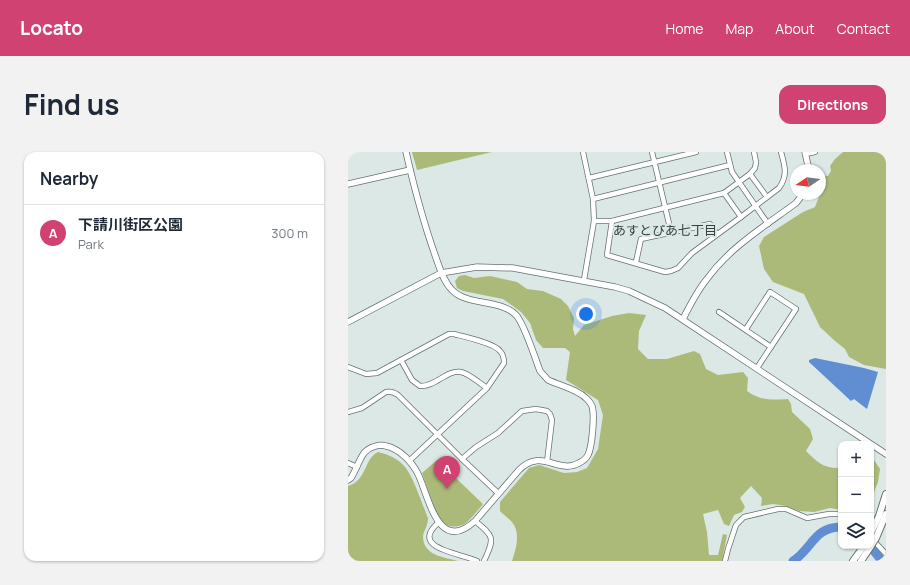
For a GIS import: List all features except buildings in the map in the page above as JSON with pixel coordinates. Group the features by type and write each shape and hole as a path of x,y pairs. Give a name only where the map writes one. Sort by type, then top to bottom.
{"main road":[{"path":"874,534 886,494"},
{"path":"874,535 886,514"},
{"path":"853,561 863,554"}],"street":[{"path":"348,480 351,478 356,467 368,450 380,445 392,448 409,461 418,473 438,523 442,527 454,531 467,527 474,521 526,463 539,460 570,466 583,461 590,450 593,415 592,407 588,400 581,394 544,377 540,371 522,324 517,315 504,308 464,297 453,292 448,286 423,223 406,152"},
{"path":"583,152 593,199 594,221 584,280"},
{"path":"652,152 671,232"},
{"path":"589,178 696,152"},
{"path":"727,152 732,172 768,224"},
{"path":"594,221 612,221 724,193 739,183 755,168 756,162 754,152"},
{"path":"612,221 608,255 636,262 665,272 671,271 678,268 692,253 779,188 783,183 785,176 785,168 781,152"},
{"path":"807,164 805,153 816,152"},
{"path":"593,199 730,165"},
{"path":"348,184 410,170"},
{"path":"750,174 767,197"},
{"path":"724,193 740,217"},
{"path":"683,319 700,288 714,270 735,249 798,200"},
{"path":"636,262 641,240 710,224 717,234"},
{"path":"348,322 442,273 477,267 498,266 584,280 629,291 665,308 683,319 886,454"},
{"path":"746,329 770,292 796,309 757,368"},
{"path":"719,312 771,347"},
{"path":"348,367 366,374 377,373 449,334 454,334 491,345 500,350 504,363 487,388 409,461"},
{"path":"401,360 412,380 420,386 431,385 457,371 467,374 487,388"},
{"path":"348,412 362,408 386,392 389,391 398,394 498,493"},
{"path":"462,459 476,447 498,433 522,411 536,409 547,411 552,420 547,462"},
{"path":"348,463 356,467"},
{"path":"725,561 736,525 744,517 778,509 786,509 807,518 838,514"},
{"path":"474,521 487,530 491,537 490,549 484,561"},
{"path":"438,523 430,530 429,535 432,544 437,548 469,557 477,561"},
{"path":"874,538 886,554"}],"green space":[{"path":"412,152 492,152 417,170"},
{"path":"843,152 886,152 886,369 864,365 849,357 845,349 820,327 804,294 773,282 764,269 759,246 764,237 803,212 815,207 818,200 826,200 826,176 828,176 831,171 830,166"},
{"path":"465,275 474,278 490,276 517,282 527,289 543,291 561,299 568,306 574,318 573,329 575,336 584,325 612,316 629,313 646,315 639,331 638,349 648,359 667,359 694,351 700,354 706,369 718,375 743,372 748,378 747,391 757,397 776,400 788,399 791,404 792,412 810,429 813,439 806,451 821,464 838,468 838,509 830,508 814,512 799,511 786,506 773,504 761,506 762,498 751,486 740,498 745,507 742,512 734,515 729,526 724,524 718,510 703,514 707,532 709,555 718,555 723,534 727,535 722,561 512,561 517,541 515,526 500,511 500,502 529,468 539,465 564,473 577,472 587,468 598,449 603,415 598,400 566,380 570,352 565,348 543,348 536,340 530,323 521,312 503,299 463,291 457,288 455,281 459,276"},
{"path":"378,452 400,462 408,471 418,491 428,518 423,536 426,548 430,552 441,557 458,561 348,561 348,486 355,482 363,474 371,458"},
{"path":"437,460 483,504 466,523 456,526 447,525 442,521 435,508 422,473"},
{"path":"874,460 880,469 878,482 874,492"}],"water":[{"path":"815,358 878,372 867,409 854,399 851,401 809,362 809,360"}],"waterway":[{"path":"793,561 805,551 819,535 832,528 838,527"},
{"path":"872,549 882,561"}],"place":[{"name":"下請川街区公園","path":"447,489"}],"district":[{"name":"あすとぴあ七丁目","path":"665,230"}]}
